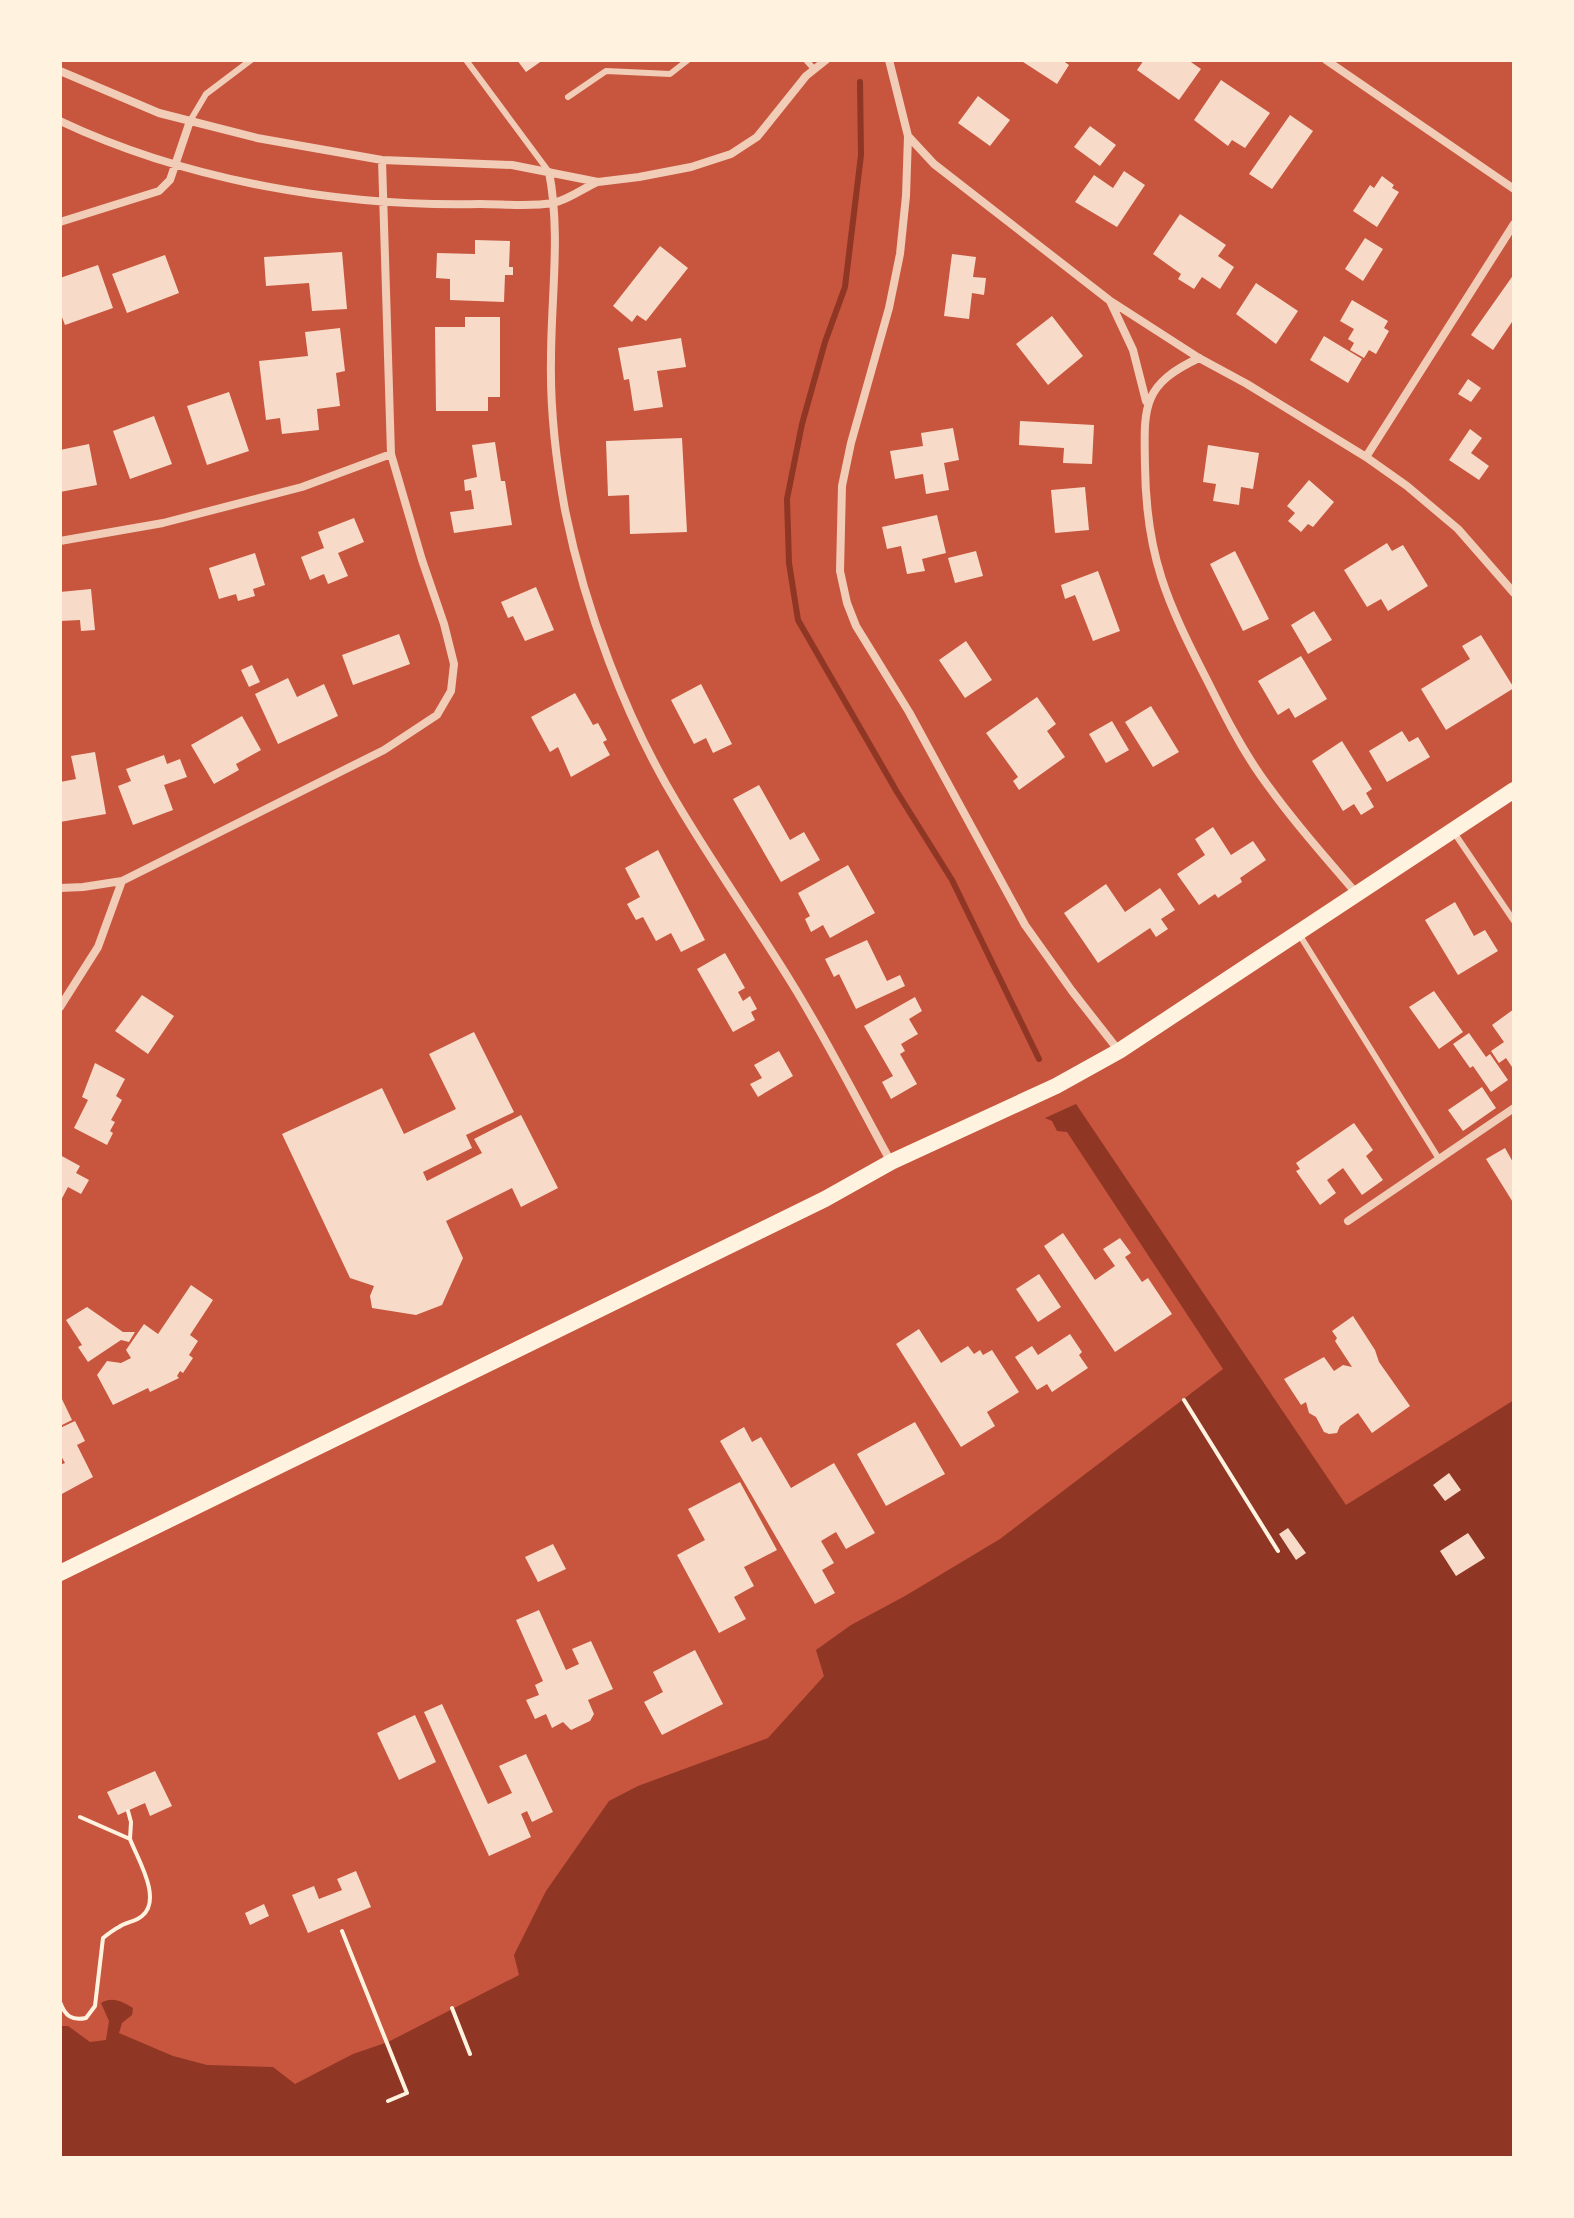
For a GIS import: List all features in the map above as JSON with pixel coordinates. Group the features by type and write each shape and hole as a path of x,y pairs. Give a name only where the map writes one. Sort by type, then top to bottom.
{"main road":[{"path":"60,1573 825,1199 891,1162 1056,1086 1119,1051 1514,790"}],"street":[{"path":"60,121 176,166 261,184 382,202 452,205 555,203 598,182 678,170 731,154 757,137 806,76 826,60"},
{"path":"889,60 908,136 906,196 900,254 882,336 842,486 840,571 847,603 856,626 916,726 1025,925 1119,1051"},
{"path":"1326,60 1514,189"},
{"path":"60,71 159,113 257,138 382,160 512,165 598,182"},
{"path":"60,222 159,191 170,180 190,121"},
{"path":"908,136 934,164 1109,300 1199,358 1366,457 1407,486 1458,529 1514,593"},
{"path":"60,888 122,881 384,750 437,715 451,691 454,664 391,454 382,160"},
{"path":"549,172 555,203 551,363 554,427 565,510 595,620 637,725 675,800 793,984 891,1162"},
{"path":"1366,457 1514,224"},
{"path":"1109,300 1133,350 1146,401 1145,499 1154,557 1172,611 1224,715 1260,775 1358,895"},
{"path":"1146,401 1165,378 1199,358"},
{"path":"60,541 163,523 302,487 391,454"},
{"path":"60,1007 98,947 122,881"},
{"path":"1348,1221 1514,1108"}],"lane":[{"path":"190,121 206,94 251,60"},
{"path":"466,60 549,172"},
{"path":"568,97 606,71 670,74 688,60"},
{"path":"806,60 814,69"},
{"path":"1452,830 1514,921"},
{"path":"1299,934 1439,1159"}],"path":[{"path":"1184,1400 1278,1551"},
{"path":"60,2002 70,2017 77,2020 86,2018 95,2006 103,1938 146,1914 150,1902 149,1888 130,1839 128,1811"},
{"path":"80,1817 130,1839"},
{"path":"342,1931 407,2093 388,2101"},
{"path":"452,2008 470,2054"}],"shaded area":[{"path":"1076,1104 1346,1505 1514,1400 1514,2158 60,2158 60,2026 68,2026 90,2042 106,2040 109,2021 101,2003 117,2000 133,2008 132,2015 122,2023 119,2033 173,2056 207,2065 273,2067 295,2084 353,2054 388,2042 519,1975 514,1955 546,1891 609,1801 638,1786 768,1738 824,1676 816,1650 851,1625 1000,1539 1223,1369 1067,1132 1057,1131 1052,1121 1045,1118"}],"building":[{"path":"517,60 543,60 526,72"},
{"path":"1020,60 1062,60 1069,65 1057,84"},
{"path":"1144,60 1188,60 1201,69 1179,100 1137,70"},
{"path":"1221,80 1270,113 1245,148 1232,140 1228,146 1194,120"},
{"path":"978,96 1010,120 990,146 958,123"},
{"path":"1290,115 1313,131 1272,189 1249,174"},
{"path":"1090,126 1116,145 1100,166 1074,147"},
{"path":"1124,171 1145,185 1117,227 1075,202 1094,175 1113,188"},
{"path":"1382,176 1399,192 1377,227 1353,211 1370,185 1374,188"},
{"path":"1180,214 1226,245 1218,256 1234,267 1220,289 1202,277 1194,289 1178,279 1181,274 1153,254"},
{"path":"1365,238 1383,249 1363,281 1345,269"},
{"path":"475,240 510,241 509,267 513,267 513,275 505,275 504,302 450,300 450,279 436,278 437,253 475,254"},
{"path":"660,246 688,268 646,321 637,315 632,322 613,306"},
{"path":"342,252 347,309 312,311 309,283 266,286 264,257"},
{"path":"952,254 976,257 973,277 986,278 984,295 972,293 969,319 944,316"},
{"path":"165,255 179,293 127,313 112,274"},
{"path":"98,265 113,308 65,325 60,312 60,278"},
{"path":"1514,274 1514,319 1493,350 1471,335"},
{"path":"1256,283 1298,311 1276,344 1236,314"},
{"path":"1352,300 1388,321 1384,328 1389,331 1376,354 1369,350 1364,358 1350,350 1354,343 1348,339 1354,329 1340,321"},
{"path":"1052,316 1083,356 1048,385 1016,344"},
{"path":"465,317 500,317 500,397 488,397 488,411 436,411 435,327 465,327"},
{"path":"340,328 345,371 336,373 340,406 317,409 319,430 282,434 280,418 266,420 259,361 308,356 305,332"},
{"path":"1324,336 1362,359 1348,383 1310,360"},
{"path":"681,338 686,367 657,371 663,407 634,411 629,379 624,380 618,348"},
{"path":"1468,379 1481,388 1471,402 1458,394"},
{"path":"229,392 249,451 207,465 187,406"},
{"path":"154,416 172,464 130,479 113,431"},
{"path":"1020,421 1094,425 1092,464 1063,463 1064,448 1019,445"},
{"path":"953,428 959,460 944,463 949,490 926,494 923,474 895,479 890,451 923,446 921,433"},
{"path":"1470,429 1482,438 1471,453 1489,466 1479,480 1449,460"},
{"path":"682,438 687,532 630,534 629,495 608,496 606,441"},
{"path":"495,442 512,525 454,533 450,512 474,509 471,490 465,491 464,480 477,477 472,445"},
{"path":"89,444 97,485 60,492 60,450"},
{"path":"1208,445 1259,453 1253,489 1241,487 1239,505 1213,501 1216,484 1203,482"},
{"path":"1309,480 1334,502 1313,527 1308,524 1301,532 1288,521 1295,513 1287,506"},
{"path":"1085,487 1089,530 1055,533 1051,490"},
{"path":"937,515 946,553 922,559 925,571 907,574 901,546 887,549 882,527"},
{"path":"354,518 364,542 338,553 348,576 328,584 324,574 310,580 301,557 324,548 318,532"},
{"path":"1387,543 1392,551 1403,545 1428,586 1388,611 1381,599 1367,607 1344,570"},
{"path":"976,551 983,576 955,583 948,558"},
{"path":"1235,551 1269,619 1243,631 1210,564"},
{"path":"255,553 265,585 253,589 255,596 238,601 236,594 219,599 209,568"},
{"path":"1098,571 1120,631 1093,641 1075,595 1065,599 1061,585"},
{"path":"536,587 554,630 525,641 513,616 508,618 501,602"},
{"path":"91,589 95,630 81,631 80,620 60,621 60,592"},
{"path":"1314,611 1332,640 1308,654 1291,625"},
{"path":"399,634 410,664 353,685 342,655"},
{"path":"1481,635 1514,688 1446,730 1421,689 1470,659 1462,646"},
{"path":"966,641 992,680 965,698 939,660"},
{"path":"1301,656 1327,699 1295,718 1289,708 1278,715 1258,681"},
{"path":"252,665 260,682 249,687 241,670"},
{"path":"288,678 297,697 324,684 338,716 278,744 255,694"},
{"path":"701,684 732,744 713,753 706,738 694,744 671,700"},
{"path":"575,693 593,725 598,723 607,740 603,742 610,755 571,777 558,747 550,752 531,717"},
{"path":"1037,697 1056,724 1047,731 1065,757 1019,790 1013,781 1018,777 986,733"},
{"path":"1151,706 1179,752 1153,767 1125,722"},
{"path":"242,716 261,750 236,764 239,770 214,784 191,745"},
{"path":"1112,721 1129,750 1106,763 1089,734"},
{"path":"1402,731 1409,742 1418,737 1430,757 1387,782 1369,751"},
{"path":"1342,741 1372,789 1366,793 1374,807 1361,815 1354,804 1343,811 1312,761"},
{"path":"95,752 106,814 60,822 60,782 76,779 71,756"},
{"path":"164,755 167,764 180,759 187,777 164,785 173,810 133,825 118,786 131,781 126,769"},
{"path":"759,785 790,840 804,832 820,860 781,882 733,799"},
{"path":"1213,827 1231,855 1253,841 1266,860 1240,878 1242,882 1218,898 1215,894 1199,905 1177,874 1205,855 1195,839"},
{"path":"658,850 705,940 681,952 671,933 656,941 643,917 636,920 627,904 640,897 625,868"},
{"path":"848,865 875,913 830,938 823,925 811,932 805,919 810,916 798,893"},
{"path":"1106,884 1125,912 1160,888 1175,910 1161,919 1168,929 1156,937 1150,928 1098,963 1064,913"},
{"path":"1455,902 1474,936 1485,930 1498,951 1458,975 1425,920"},
{"path":"867,940 887,981 900,975 905,986 856,1009 839,974 834,977 825,959"},
{"path":"725,953 745,988 738,992 743,1001 750,996 757,1009 751,1012 755,1020 733,1032 697,969"},
{"path":"1434,991 1463,1032 1439,1049 1409,1007"},
{"path":"142,995 174,1016 148,1054 115,1031"},
{"path":"915,997 922,1011 909,1019 918,1034 901,1044 905,1051 900,1054 917,1084 891,1099 882,1082 893,1076 864,1026"},
{"path":"1514,1009 1514,1070 1506,1058 1499,1063 1491,1051 1504,1042 1492,1025"},
{"path":"474,1032 514,1112 466,1135 472,1148 423,1172 427,1181 482,1153 474,1139 521,1115 558,1188 521,1207 512,1188 446,1221 463,1258 442,1305 416,1315 372,1308 370,1296 374,1286 350,1278 282,1134 382,1088 404,1134 456,1109 429,1054"},
{"path":"1469,1033 1486,1057 1490,1054 1508,1080 1491,1092 1453,1044"},
{"path":"779,1051 793,1076 758,1097 750,1084 762,1078 754,1065"},
{"path":"95,1063 125,1079 116,1096 122,1100 111,1120 115,1122 107,1145 74,1128 88,1100 82,1097"},
{"path":"1482,1087 1496,1108 1463,1131 1448,1110"},
{"path":"1354,1123 1373,1150 1366,1156 1383,1180 1362,1195 1343,1168 1327,1180 1336,1193 1320,1205 1296,1171 1300,1169 1296,1163"},
{"path":"1505,1148 1514,1164 1514,1204 1486,1159"},
{"path":"60,1155 80,1166 76,1173 89,1180 81,1194 68,1187 60,1202"},
{"path":"1063,1233 1095,1280 1115,1266 1103,1249 1120,1238 1131,1253 1125,1257 1142,1282 1148,1278 1172,1314 1115,1352 1044,1246"},
{"path":"1039,1274 1061,1307 1038,1322 1016,1289"},
{"path":"191,1285 213,1300 190,1335 198,1341 189,1355 193,1358 183,1373 180,1371 179,1378 150,1392 148,1388 113,1405 97,1375 107,1361 121,1363 131,1358 126,1350 144,1324 158,1334"},
{"path":"87,1307 123,1332 135,1332 129,1342 121,1340 88,1362 78,1347 82,1345 66,1320"},
{"path":"1353,1316 1375,1350 1379,1362 1410,1406 1372,1433 1358,1413 1340,1426 1337,1433 1329,1434 1309,1413 1306,1402 1301,1405 1284,1379 1324,1357 1334,1371 1343,1365 1352,1367 1332,1331"},
{"path":"919,1329 941,1363 968,1346 974,1354 980,1350 983,1355 992,1350 1019,1392 987,1412 995,1426 961,1447 896,1344"},
{"path":"1070,1334 1088,1368 1052,1392 1047,1384 1037,1390 1015,1357 1032,1346 1038,1355"},
{"path":"60,1395 72,1420 60,1426"},
{"path":"75,1421 85,1441 77,1445 93,1477 60,1495 60,1465 65,1463 60,1454 60,1428"},
{"path":"915,1422 945,1474 886,1506 857,1454"},
{"path":"744,1427 752,1442 761,1437 791,1488 834,1463 875,1533 846,1549 836,1532 821,1541 834,1563 822,1570 835,1593 815,1604 720,1441"},
{"path":"1449,1473 1461,1490 1445,1501 1433,1485"},
{"path":"740,1482 777,1550 744,1567 754,1586 734,1597 746,1619 719,1633 677,1555 705,1540 688,1509"},
{"path":"1288,1528 1306,1553 1296,1560 1279,1534"},
{"path":"1468,1533 1485,1558 1456,1576 1440,1551"},
{"path":"553,1544 566,1569 538,1582 525,1557"},
{"path":"539,1610 566,1670 579,1664 572,1649 591,1641 613,1689 588,1700 594,1714 590,1721 571,1730 563,1722 552,1728 546,1714 535,1719 526,1700 539,1695 535,1685 543,1681 516,1620"},
{"path":"695,1650 723,1704 662,1735 644,1702 663,1692 653,1672"},
{"path":"442,1704 488,1804 512,1793 499,1766 526,1754 553,1812 532,1822 527,1811 521,1814 531,1837 489,1856 424,1712"},
{"path":"415,1715 436,1762 399,1780 377,1733"},
{"path":"155,1771 172,1806 150,1816 145,1803 118,1815 107,1792"},
{"path":"356,1871 371,1907 308,1933 292,1895 314,1886 319,1899 342,1890 337,1879"},
{"path":"264,1904 269,1916 250,1925 245,1913"}],"waterway":[{"path":"860,82 861,155 845,287 825,342 802,424 787,499 789,563 798,620 897,792 952,880 1039,1059"}]}
